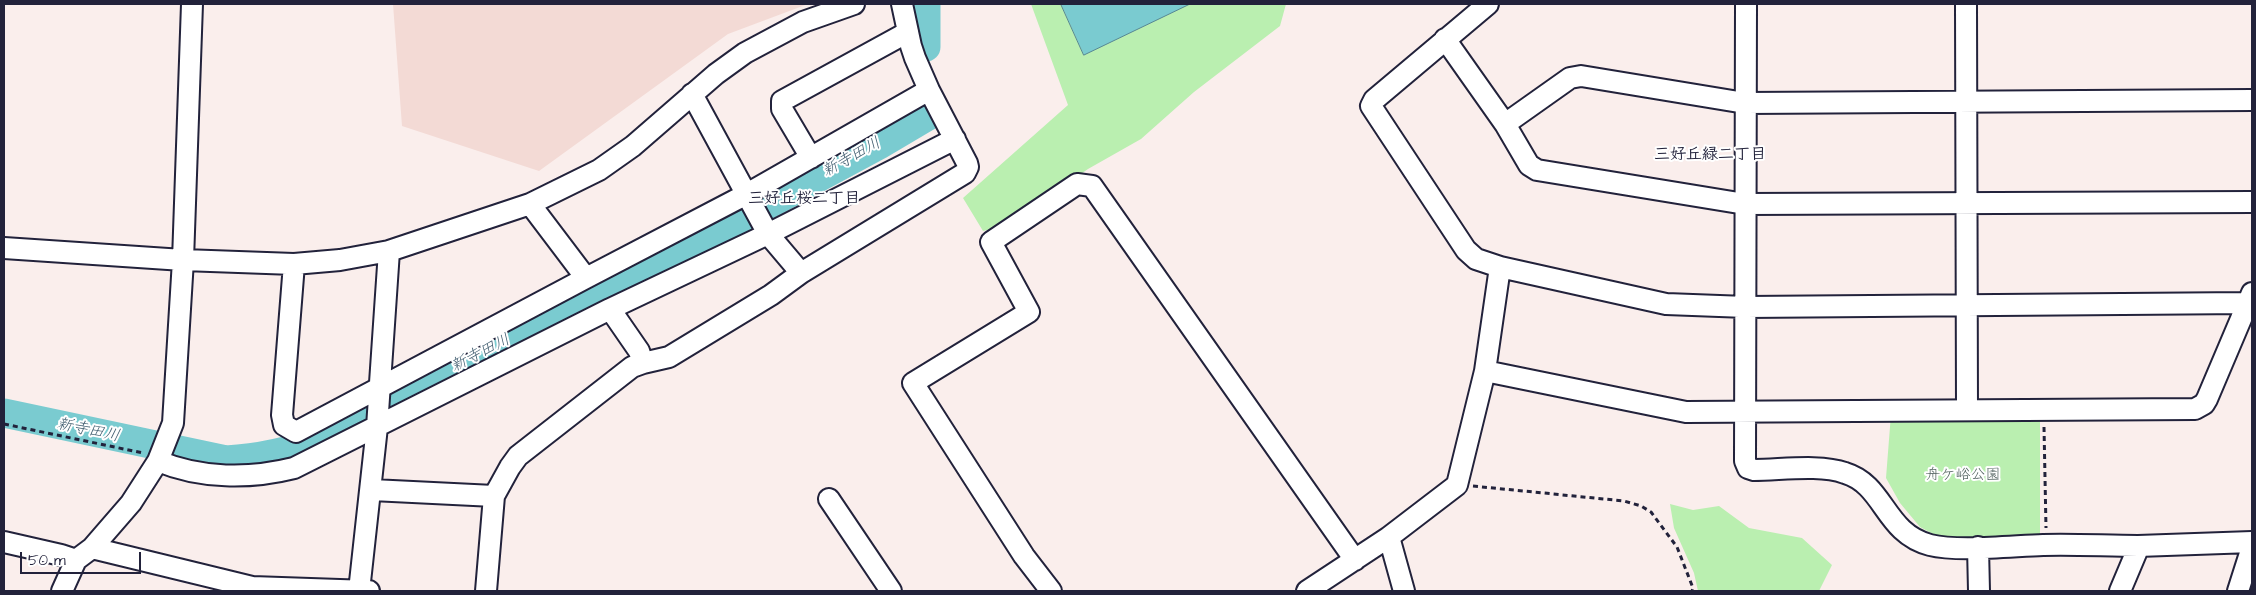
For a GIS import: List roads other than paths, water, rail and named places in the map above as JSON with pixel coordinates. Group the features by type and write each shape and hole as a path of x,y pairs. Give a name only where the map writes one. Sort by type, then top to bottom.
{"street":[{"path":"62,591 76,560 92,548 130,503 159,459 170,434 175,409 183,260 192,4"},
{"path":"4,248 183,260 294,264 340,260 389,251 530,204 599,170 618,157 692,94 745,54 803,22 854,4"},
{"path":"486,591 494,496 518,456 632,367 669,357 771,294 801,273 963,176 968,168 929,90 911,46 902,4"},
{"path":"1485,371 1686,412 2195,409 2204,404 2250,298 1968,305 1746,307 1666,304 1500,267 1476,259 1470,255 1371,106 1374,100 1488,4"},
{"path":"1746,4 1746,461 1748,468 1754,470 1825,469 1844,472 1867,486 1902,532 1916,541 1932,545 1978,547 2046,545 2139,546 2252,542"},
{"path":"1966,4 1968,204 1967,409"},
{"path":"811,158 782,109 782,101 908,32"},
{"path":"1446,39 1505,124 1529,165 1537,170 1745,204 2252,202"},
{"path":"1505,124 1570,78 1581,76 1745,103 2252,100"},
{"path":"294,264 282,414 284,424 289,430 296,432 747,194 929,90"},
{"path":"692,94 768,234 801,273"},
{"path":"159,459 173,467 221,476 276,473 294,468 610,309 768,234 955,139"},
{"path":"1051,591 1024,556 913,383 1029,312 991,242 1077,184 1092,186 1355,560"},
{"path":"530,204 586,278"},
{"path":"359,591 372,490 389,251"},
{"path":"1307,591 1389,537 1457,485 1485,371 1500,267"},
{"path":"610,309 639,351 643,363"},
{"path":"372,490 494,496"},
{"path":"829,499 891,591"},
{"path":"1389,537 1404,591"},
{"path":"4,542 61,554 76,560"},
{"path":"2120,591 2139,546"},
{"path":"1978,547 1979,591"},
{"path":"2238,591 2252,547"},
{"path":"92,548 252,587 369,591"}],"water":[{"path":"1061,4 1190,4 1084,55"}],"waterway":[{"name":"新寺田川","path":"926,4 926,47"},
{"name":"新寺田川","path":"4,413 226,460 249,458 294,449 316,441 779,199 928,116"}],"district":[{"name":"三好丘緑二丁目","path":"1710,156"},
{"name":"三好丘桜二丁目","path":"804,200"}],"park label":[{"name":"舟ケ峪公園","path":"1963,476"}]}
